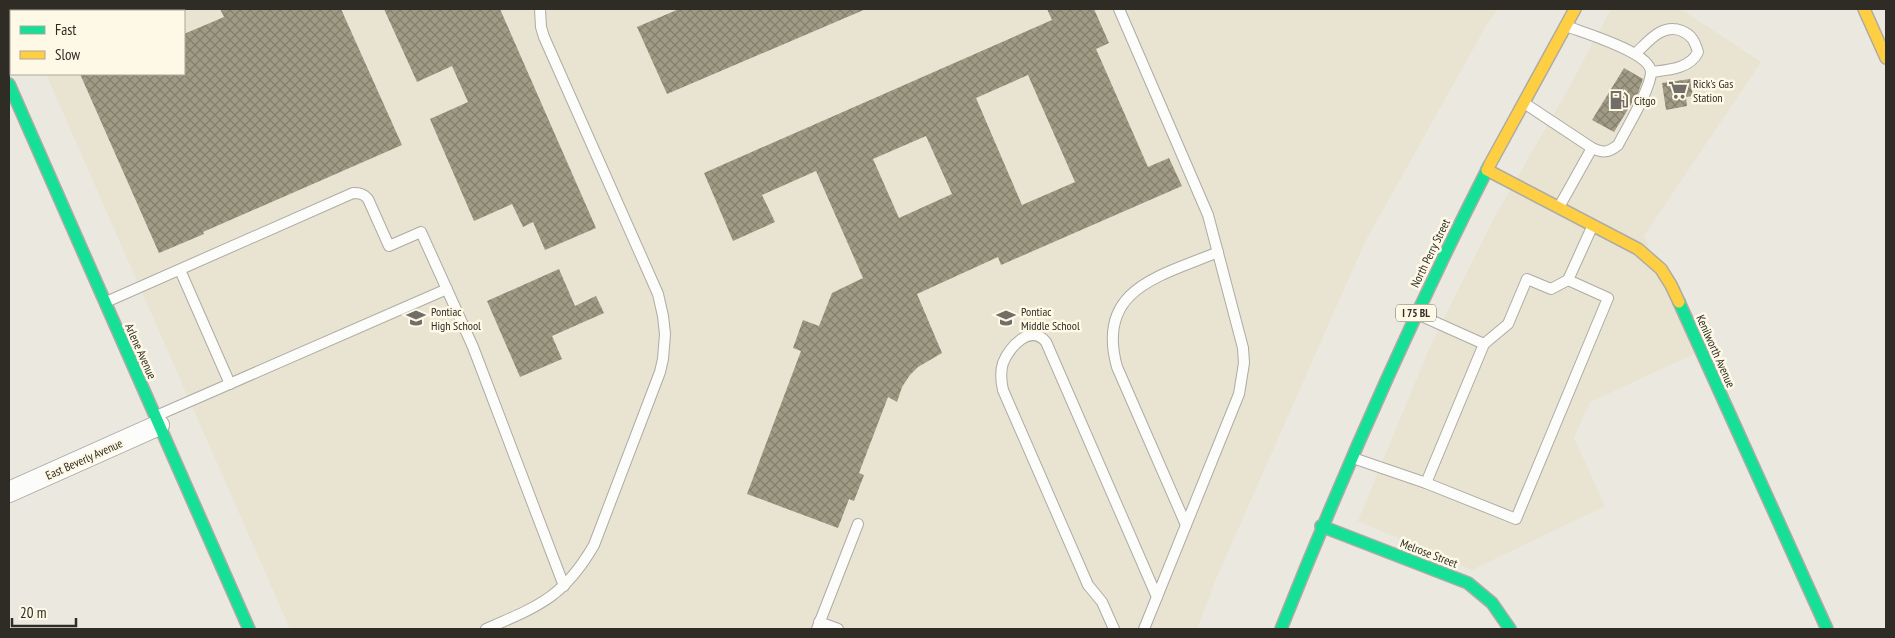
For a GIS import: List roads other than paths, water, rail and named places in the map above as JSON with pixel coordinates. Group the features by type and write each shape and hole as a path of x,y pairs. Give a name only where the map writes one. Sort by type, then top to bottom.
{"street":[{"name":"North Perry Street","path":"1281,629 1350,456 1416,314 1487,170 1575,9"},
{"path":"1864,9 1886,58"},
{"name":"Arlene Avenue","path":"9,84 248,629"},
{"name":"Kenilworth Avenue","path":"1487,170 1643,252 1659,266 1668,278 1827,629"},
{"name":"East Beverly Avenue","path":"9,492 157,421"},
{"name":"Melrose Street","path":"1321,526 1468,583 1480,590 1494,604 1510,629"}],"lane":[{"path":"486,629 539,605 564,586 584,562 594,545 657,385 663,359 665,334 658,294 544,37 541,27 540,9"},
{"path":"1119,9 1208,215 1243,348 1243,379 1239,394 1144,629"},
{"path":"1523,102 1592,148 1601,152 1610,151 1618,145 1648,87 1651,72 1647,62 1636,53 1565,26"},
{"path":"1636,53 1659,32 1668,28 1689,34 1695,42 1698,52 1695,59 1675,68 1651,72"},
{"path":"1559,208 1592,148"},
{"path":"105,303 353,193 360,193 368,199 389,246 421,232 473,347 564,586"},
{"path":"1426,483 1484,344 1508,324 1527,279 1551,289 1568,280 1593,225"},
{"path":"1186,525 1117,367 1112,338 1114,326 1124,303 1141,285 1218,252"},
{"path":"180,270 230,384"},
{"path":"1350,456 1426,483 1516,519 1608,298 1568,280"},
{"path":"157,421 230,384 447,289"},
{"path":"1416,314 1484,344"},
{"path":"1114,629 1102,602 1088,584 1003,390 1001,373 1004,362 1008,352 1022,338 1034,334 1040,336 1046,342 1157,597"},
{"path":"838,629 818,626 858,524"}],"place":[{"name":"Rick's Gas Station","path":"1678,90"},
{"name":"Citgo","path":"1619,100"},
{"name":"Pontiac High School","path":"416,318"},
{"name":"Pontiac Middle School","path":"1006,318"}]}
